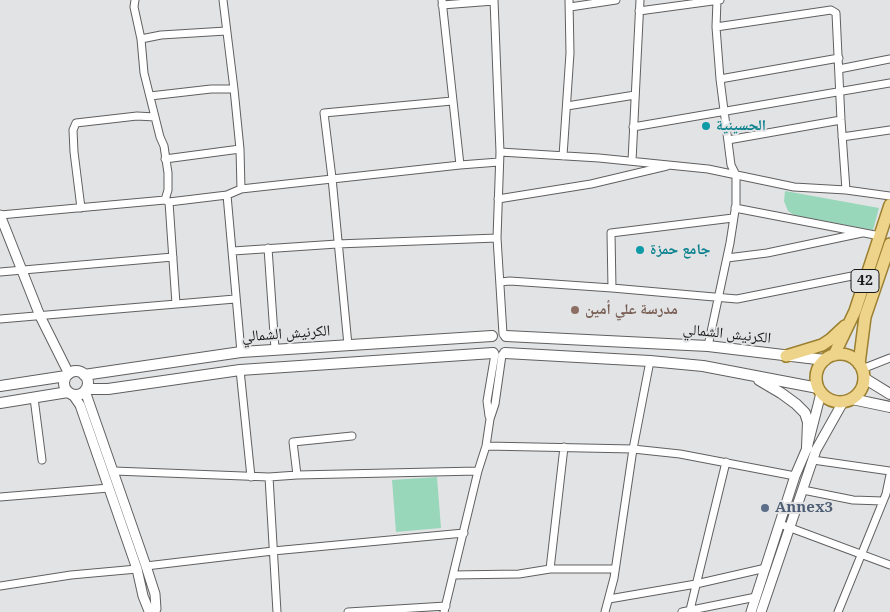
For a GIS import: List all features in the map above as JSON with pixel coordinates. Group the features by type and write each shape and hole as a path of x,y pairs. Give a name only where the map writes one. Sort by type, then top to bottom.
{"main road":[{"name":"42","path":"829,357 850,321 890,205"},
{"name":"42","path":"862,370 865,317 890,244"},
{"path":"786,356 822,345 850,321"},
{"name":"الكرنيش الشمالي","path":"0,386 68,375 76,372 84,374 240,352 500,336 708,346 786,356 829,357"},
{"path":"500,336 510,345 499,354 488,346 489,342 500,336"},
{"path":"0,403 70,393 81,394 86,390 108,389 240,370 499,354 650,361 702,366 819,390"},
{"path":"890,394 849,356 829,357 818,369 816,377 819,390 827,399 834,402 848,401 890,407"},
{"path":"848,401 858,395 862,388 862,370"},
{"path":"84,374 88,381 86,390"},
{"path":"68,375 64,384 70,393"},
{"path":"751,376 781,393 805,413 808,422 807,448"}],"street":[{"path":"135,0 134,7 144,73 164,146 168,173 167,201 176,304"},
{"path":"223,0 240,149 241,190"},
{"path":"460,164 442,2 494,0 500,152 498,198 500,336"},
{"path":"563,156 570,53 569,4 616,0"},
{"path":"632,161 640,0"},
{"path":"639,11 718,0 716,27 720,79 731,165 736,175 735,208 727,258 708,346"},
{"path":"716,27 831,10 836,14 846,190"},
{"path":"140,39 226,32"},
{"path":"720,79 839,58"},
{"path":"839,69 890,59"},
{"path":"633,128 890,83"},
{"path":"150,96 211,89 234,89"},
{"path":"567,106 635,95"},
{"path":"348,345 324,113 452,101"},
{"path":"81,208 74,152 73,130 76,123 137,116 155,117"},
{"path":"728,140 841,120"},
{"path":"842,137 890,130"},
{"path":"166,159 240,149"},
{"path":"500,152 632,161 708,169 794,186 890,196"},
{"path":"68,375 40,316 0,215 227,195 241,190 332,178 460,164 499,162"},
{"path":"498,198 591,184 670,165"},
{"path":"227,195 240,352"},
{"path":"735,208 880,236"},
{"path":"612,288 611,233 733,218"},
{"path":"727,258 776,251 865,233"},
{"path":"233,251 338,244 498,238"},
{"path":"268,248 275,349"},
{"path":"0,272 173,257"},
{"path":"500,282 510,281 612,288 736,299 867,273"},
{"path":"0,319 235,298"},
{"path":"348,612 445,609 478,471 486,446 490,419 487,401 499,354"},
{"path":"862,370 890,358"},
{"path":"605,612 614,578 633,449 650,361"},
{"path":"240,370 252,477"},
{"path":"86,390 114,471 142,567 142,596 153,611"},
{"path":"751,612 795,476 807,448 819,390"},
{"path":"70,393 80,405 109,488 142,567"},
{"path":"34,398 42,460"},
{"path":"761,612 816,450 848,401"},
{"path":"297,475 293,442 352,436"},
{"path":"486,446 633,449 680,454 795,476"},
{"path":"550,569 564,447"},
{"path":"813,460 890,471"},
{"path":"686,611 696,584 726,462"},
{"path":"114,471 252,477 478,471"},
{"path":"838,612 886,497 890,475"},
{"path":"269,477 277,612"},
{"path":"0,497 109,488"},
{"path":"803,490 853,500 886,497"},
{"path":"780,524 890,565"},
{"path":"0,586 71,575 273,551 464,533"},
{"path":"609,599 696,584 766,568"},
{"path":"453,575 519,574 550,569 615,569"},
{"path":"686,611 756,597"}],"green space":[{"path":"785,191 879,208 873,230 794,215 788,211 784,201"},
{"path":"437,477 441,528 396,532 392,480"}],"place":[{"name":"الحسينية","path":"706,126"},
{"name":"جامع حمزة","path":"640,250"},
{"name":"مدرسة علي أمين","path":"575,310"},
{"name":"Annex3","path":"765,508"}]}
